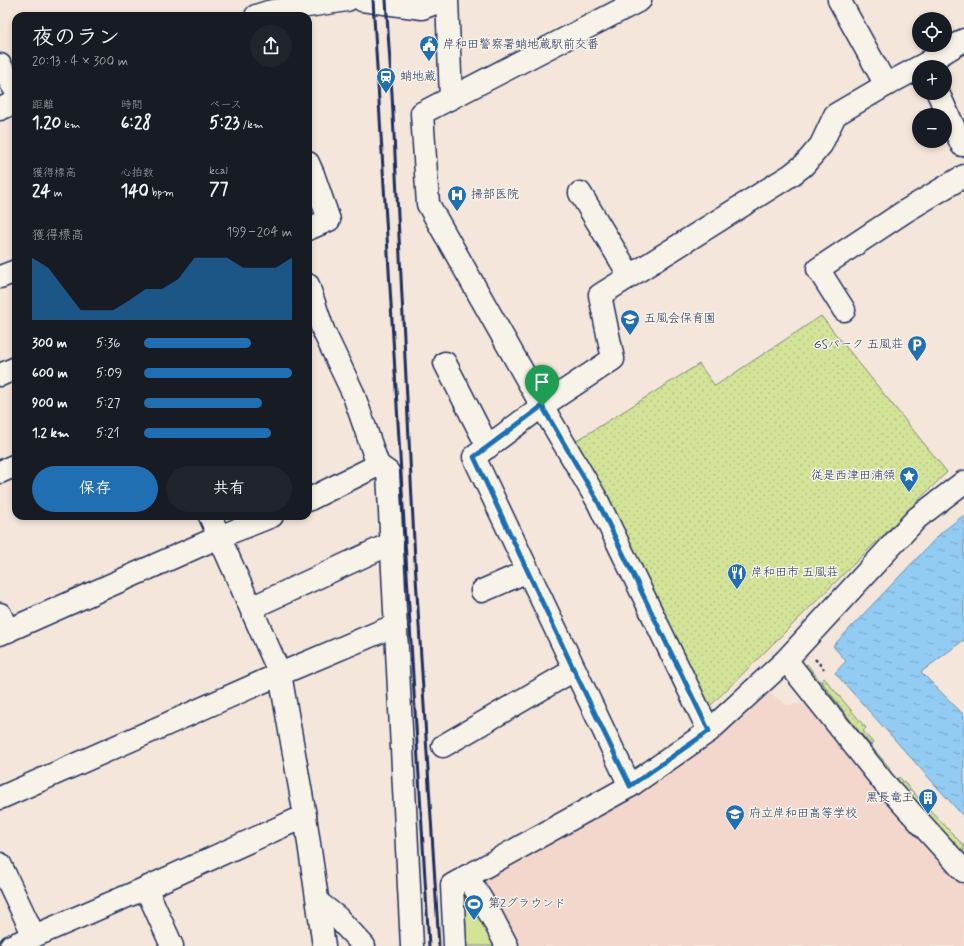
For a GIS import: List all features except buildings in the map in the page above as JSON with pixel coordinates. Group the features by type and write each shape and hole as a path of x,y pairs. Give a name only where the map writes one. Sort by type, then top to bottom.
{"street":[{"path":"263,9 347,0"},
{"path":"362,0 422,8 443,0"},
{"path":"447,0 451,98"},
{"path":"640,0 422,113 428,204 597,500 709,731"},
{"path":"839,0 886,85"},
{"path":"934,60 964,40"},
{"path":"0,65 12,66"},
{"path":"0,65 12,84"},
{"path":"630,786 474,457 542,406 613,359 600,295 804,166 821,145 834,115 912,72"},
{"path":"941,100 963,146"},
{"path":"0,110 12,104"},
{"path":"312,172 329,220 312,227"},
{"path":"844,310 818,269 904,212 964,176"},
{"path":"580,193 630,276"},
{"path":"0,278 12,272"},
{"path":"312,310 316,334 353,393 378,465 388,472 412,946"},
{"path":"445,362 488,447"},
{"path":"0,375 12,370"},
{"path":"312,498 378,465"},
{"path":"0,472 12,467"},
{"path":"455,946 452,885 630,786 709,731 786,660 917,518 964,482"},
{"path":"212,520 280,674 305,816 324,946"},
{"path":"3,626 262,520"},
{"path":"251,608 392,543"},
{"path":"482,591 528,571"},
{"path":"0,798 280,674 396,625"},
{"path":"786,660 885,784 964,871"},
{"path":"443,746 574,670"},
{"path":"11,946 146,888 305,816"},
{"path":"0,864 34,936"},
{"path":"467,876 492,917 507,946"},
{"path":"146,888 172,946"},
{"path":"318,903 337,917 364,946"}],"shaded area":[{"name":"府立岸和田高等学校","path":"762,689 788,705 813,702 866,776 964,883 964,946 512,946 478,879"}],"green space":[{"path":"821,316 947,472 709,707 573,443 699,364 715,386"},
{"path":"807,664 857,730 890,768 886,773 804,670"},
{"path":"824,678 866,728 863,731 873,743 871,745 821,681"},
{"path":"899,777 964,846 964,859 894,782"},
{"name":"第2グラウンド","path":"463,896 472,897 496,946 466,946"}],"water":[{"path":"964,515 964,640 921,672 964,715 964,817 835,673 846,661 833,646 942,532"}],"railway":[{"path":"373,0 429,946"},
{"path":"386,0 415,561 439,946"}],"place":[{"name":"岸和田警察署蛸地蔵駅前交番","path":"429,62"},
{"name":"蛸地蔵","path":"386,94"},
{"name":"掃部医院","path":"457,212"},
{"name":"五風会保育園","path":"630,336"},
{"name":"GSパーク 五風荘","path":"917,362"},
{"name":"従是西津田浦領","path":"909,493"},
{"name":"岸和田市 五風荘","path":"737,590"},
{"name":"黒長竜王","path":"928,815"},
{"name":"府立岸和田高等学校","path":"735,831"},
{"name":"第2グラウンド","path":"474,921"}],"route":[{"path":"542,406 597,500 709,731 630,786 474,457 542,406"}]}
